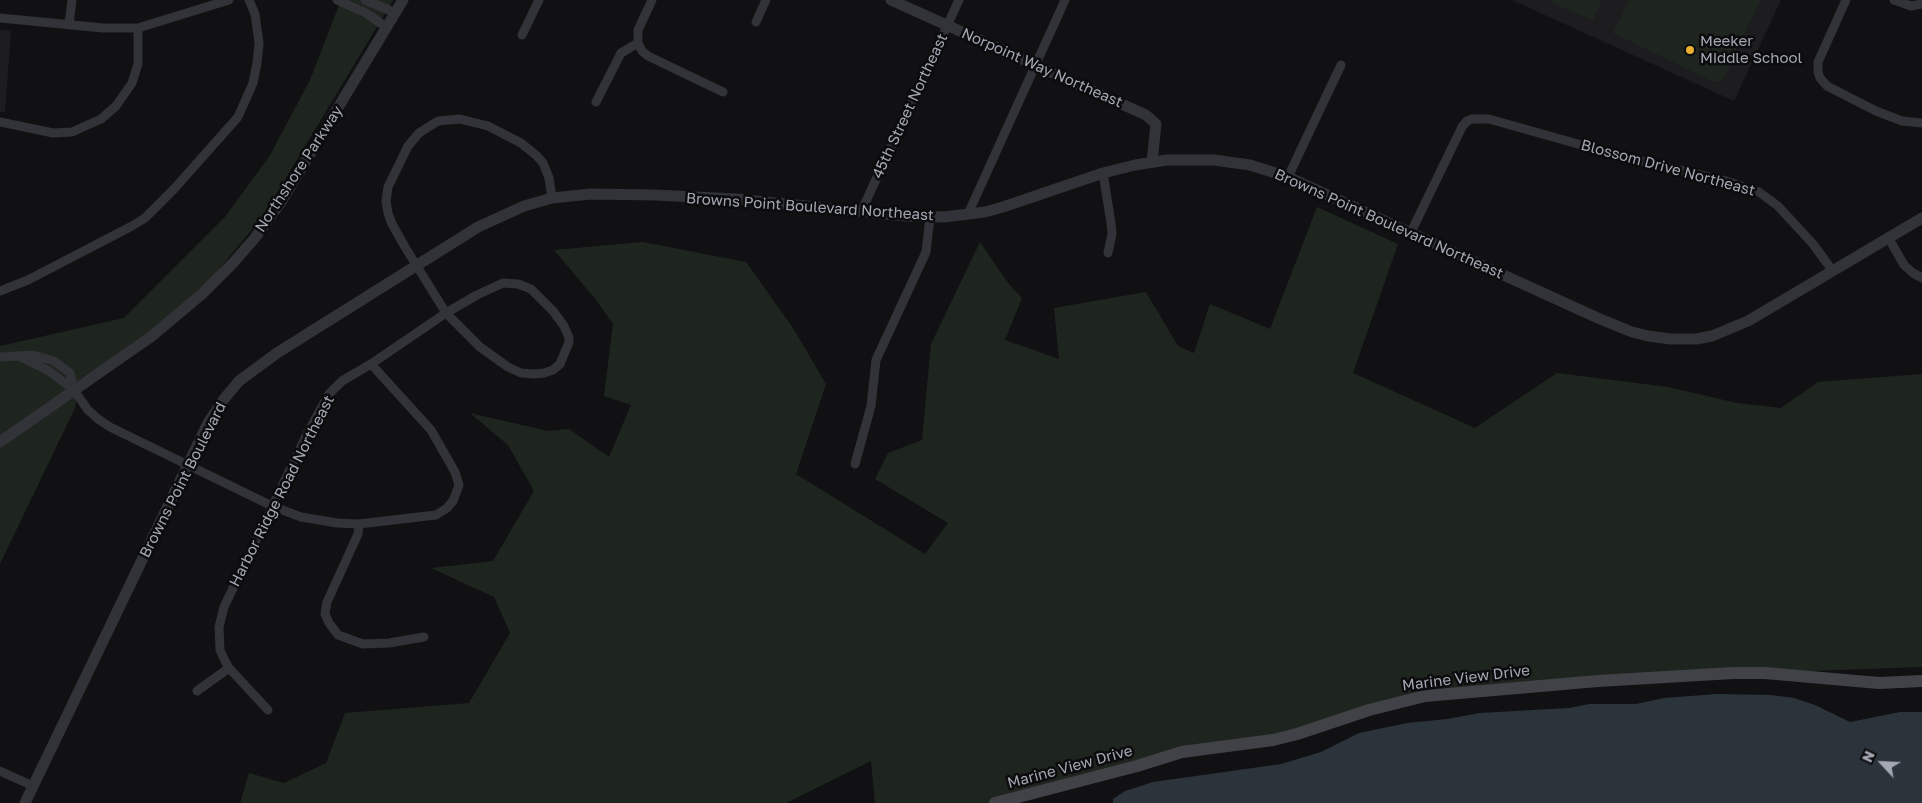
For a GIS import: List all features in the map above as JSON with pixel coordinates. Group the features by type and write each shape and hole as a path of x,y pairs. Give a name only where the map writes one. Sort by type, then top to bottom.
{"main road":[{"name":"Marine View Drive","path":"995,803 1137,766 1182,752 1273,740 1298,734 1369,710 1417,698 1598,681 1733,673 1774,673 1879,683 1922,681"}],"street":[{"path":"69,25 72,0"},
{"path":"0,18 69,25 138,28 229,0"},
{"path":"0,291 28,280 145,218 174,189 238,117 253,83 259,43 254,14 249,0"},
{"path":"337,0 366,13 386,27"},
{"path":"365,0 396,13"},
{"name":"Northshore Parkway","path":"0,442 171,321 202,294 254,239 300,171 403,0"},
{"path":"522,35 539,0"},
{"path":"652,0 638,30 638,43 642,50 648,56 723,92"},
{"path":"756,22 766,0"},
{"name":"Norpoint Way Northeast","path":"891,0 1119,102 1151,119 1156,124 1152,162"},
{"name":"45th Street Northeast","path":"861,212 959,0"},
{"path":"968,214 1065,0"},
{"path":"1846,0 1820,55 1818,72 1823,82 1827,86 1876,111 1902,121 1922,123"},
{"path":"1894,0 1911,6 1922,4"},
{"path":"0,122 44,132 63,133 72,132 101,119 116,106 132,83 138,64 138,28"},
{"path":"596,102 621,54 638,43"},
{"path":"1288,177 1340,65"},
{"name":"Blossom Drive Northeast","path":"1411,232 1457,135 1467,121 1489,118 1624,157 1759,192 1778,206 1832,270"},
{"path":"446,314 392,224 386,201 388,187 408,146 419,133 431,125 451,119 468,120 488,126 521,143 532,151 542,163 549,178 552,198"},
{"name":"Browns Point Boulevard Northeast","path":"552,198 592,194 655,195 736,200 930,218 985,212 1103,173 1152,162 1183,159 1214,160 1250,165 1288,177 1600,319 1632,332 1671,339 1696,339 1712,336 1731,329 1773,307 1832,270 1922,218"},
{"path":"1103,173 1112,234 1108,253"},
{"name":"Browns Point Boulevard","path":"25,803 188,465 216,410 239,381 277,353 491,220 524,206 552,198"},
{"path":"855,464 871,406 876,360 926,252 930,218"},
{"path":"1888,237 1904,266 1922,278"},
{"name":"Harbor Ridge Road Northeast","path":"268,710 229,668 219,643 218,627 221,615 272,506 329,394 342,381 446,314 503,283 518,284 538,294 564,326 569,338 565,355 558,366 544,374 515,371 480,347 446,314"},
{"path":"0,357 19,356 49,371 74,390 88,410 110,427 272,506 312,519 359,524 436,515 453,501 459,485 452,465 431,430 371,364"},
{"path":"359,524 358,534 326,602 326,614 329,623 338,635 363,644 389,643 424,637"},
{"path":"197,691 229,668"},
{"path":"0,770 33,786"}],"shaded area":[{"path":"341,0 393,0 263,216 187,308 80,379 75,408 0,564 0,346 124,318 224,218 269,157 310,80"},
{"name":"Meeker Middle School","path":"1512,0 1781,0 1734,101"},
{"path":"1553,0 1602,0 1593,20 1552,3"},
{"path":"1629,0 1760,0 1725,77 1719,82 1712,81 1613,33"},
{"path":"0,30 11,31 5,112 0,112"},
{"path":"1317,207 1398,244 1353,373 1475,428 1557,373 1668,387 1737,403 1781,408 1818,382 1922,374 1922,667 1695,675 1439,695 1114,772 1016,803 875,803 871,761 786,803 240,803 249,773 284,783 326,763 345,713 469,703 510,633 494,597 431,568 493,561 534,491 508,445 470,413 548,431 569,429 609,457 631,405 604,396 613,324 597,301 554,250 643,242 746,262 793,328 826,384 796,474 925,554 948,523 875,479 888,453 922,440 931,344 980,242 1008,283 1022,298 1005,340 1059,359 1054,308 1146,292 1178,346 1194,353 1210,304 1270,329"},
{"path":"1717,694 1771,695 1794,698 1815,705 1850,722 1900,712 1922,712 1922,803 1113,803 1113,799 1125,791 1153,782 1281,764 1321,752 1359,733 1407,723 1480,713 1569,708 1589,704 1636,704 1664,698"}],"place":[{"name":"Meeker Middle School","path":"1690,50"}]}
